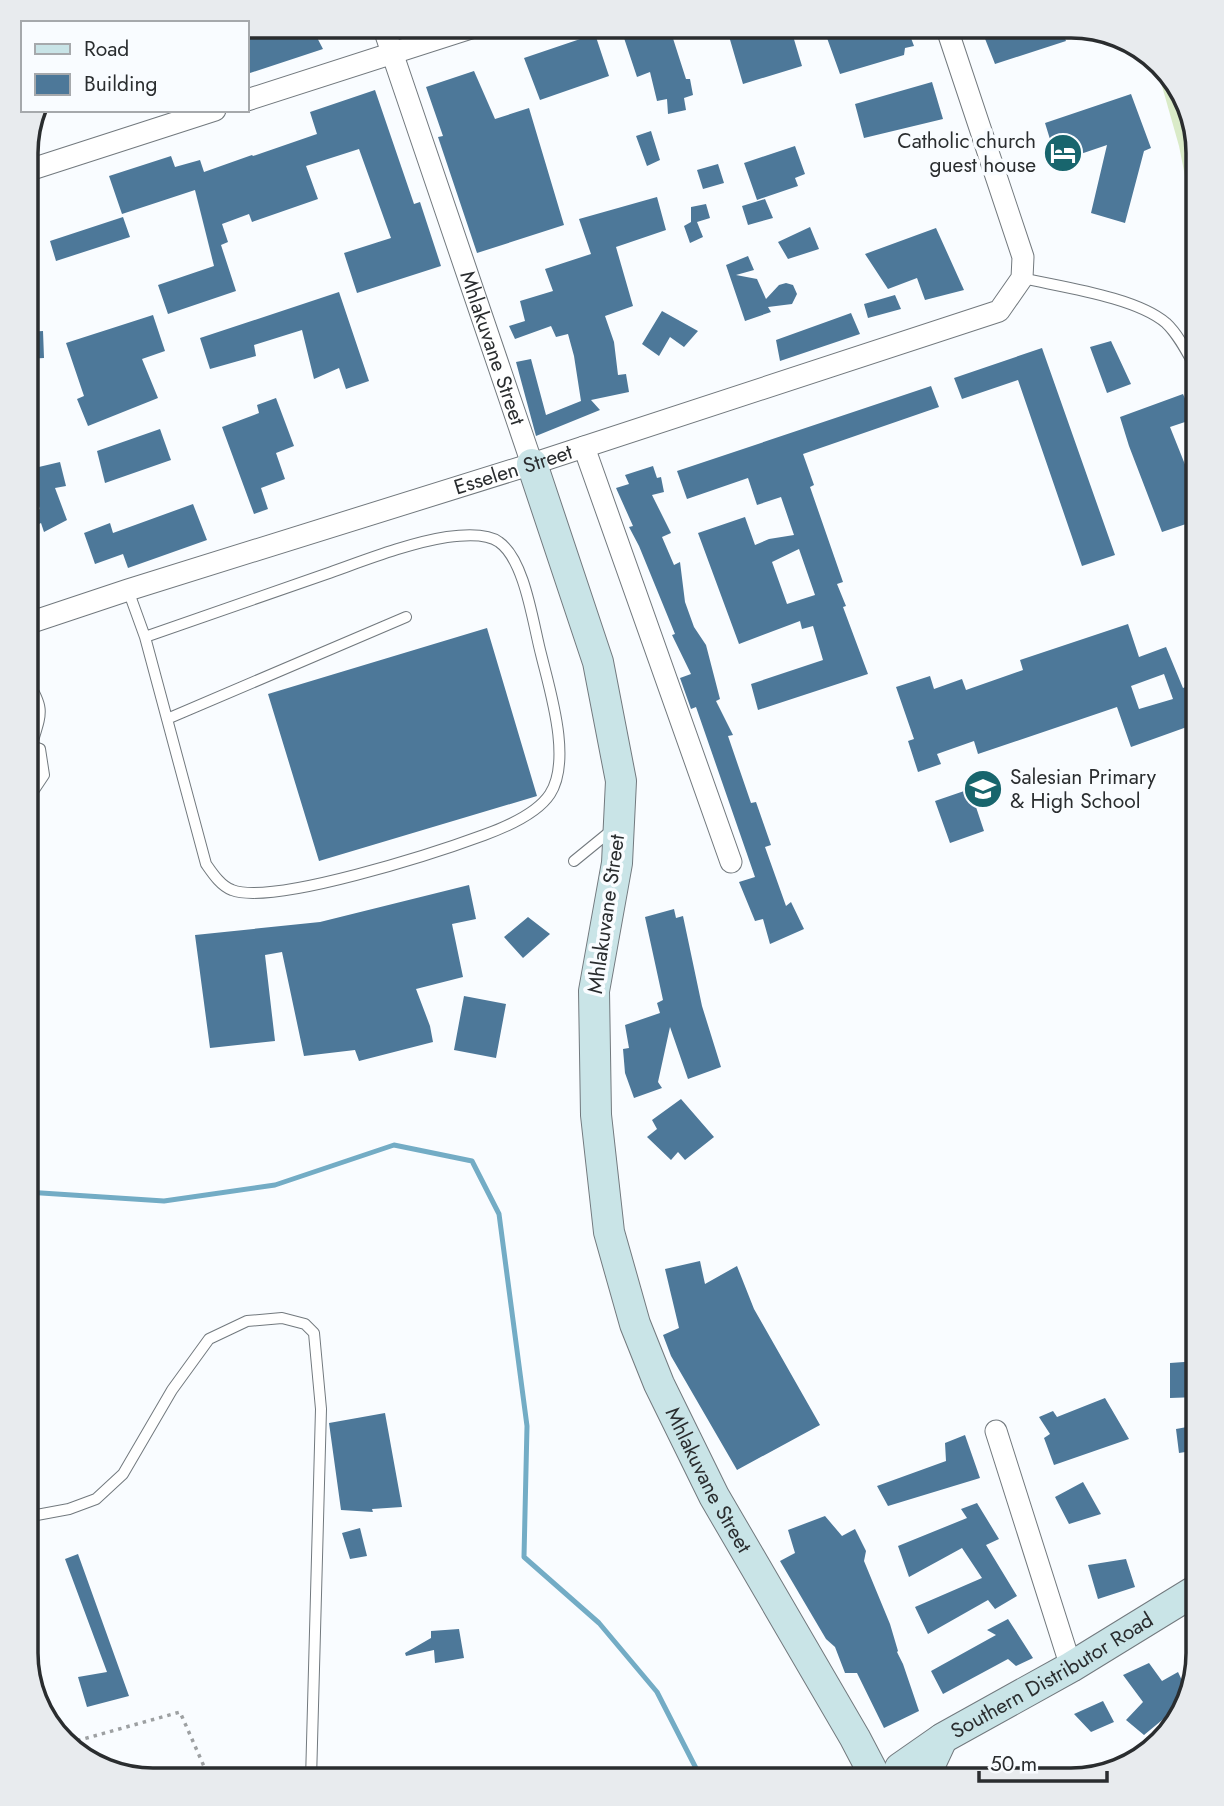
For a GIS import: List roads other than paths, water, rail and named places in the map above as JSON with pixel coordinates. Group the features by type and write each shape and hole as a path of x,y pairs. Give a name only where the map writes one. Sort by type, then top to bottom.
{"street":[{"name":"Mhlakuvane Street","path":"387,38 598,662 621,781 617,863 594,991 596,1115 609,1232 635,1324 665,1396 713,1496 855,1738 890,1768"},
{"path":"248,100 438,38"},
{"path":"950,39 1023,257 1022,278"},
{"path":"39,167 209,112"},
{"name":"Esselen Street","path":"39,620 532,464 999,311 1022,278"},
{"path":"584,447 731,862"},
{"path":"996,1431 1071,1667"},
{"name":"Southern Distributor Road","path":"908,1768 943,1738 1071,1667 1186,1596"}],"lane":[{"path":"1022,278 1106,297 1137,307 1166,323 1186,351"},
{"path":"128,590 145,637 206,864 217,880 233,890 260,894 336,881 485,835 535,811 551,793 558,773 559,742 550,691 524,588 512,555 498,540 475,536 447,537 373,557 145,637"},
{"path":"167,719 406,617"},
{"path":"39,698 39,719"},
{"path":"39,749 44,775 39,783"},
{"path":"574,862 618,824"},
{"path":"38,1515 69,1509 96,1499 123,1474 172,1390 209,1339 247,1321 282,1318 306,1324 314,1333 321,1409 311,1767"}],"waterway":[{"path":"38,1193 164,1201 275,1185 394,1145 472,1161 499,1214 527,1426 524,1557 599,1623 657,1692 696,1768"}],"place":[{"name":"Catholic church guest house","path":"1063,153"},
{"name":"Salesian Primary & High School","path":"983,789"}]}
